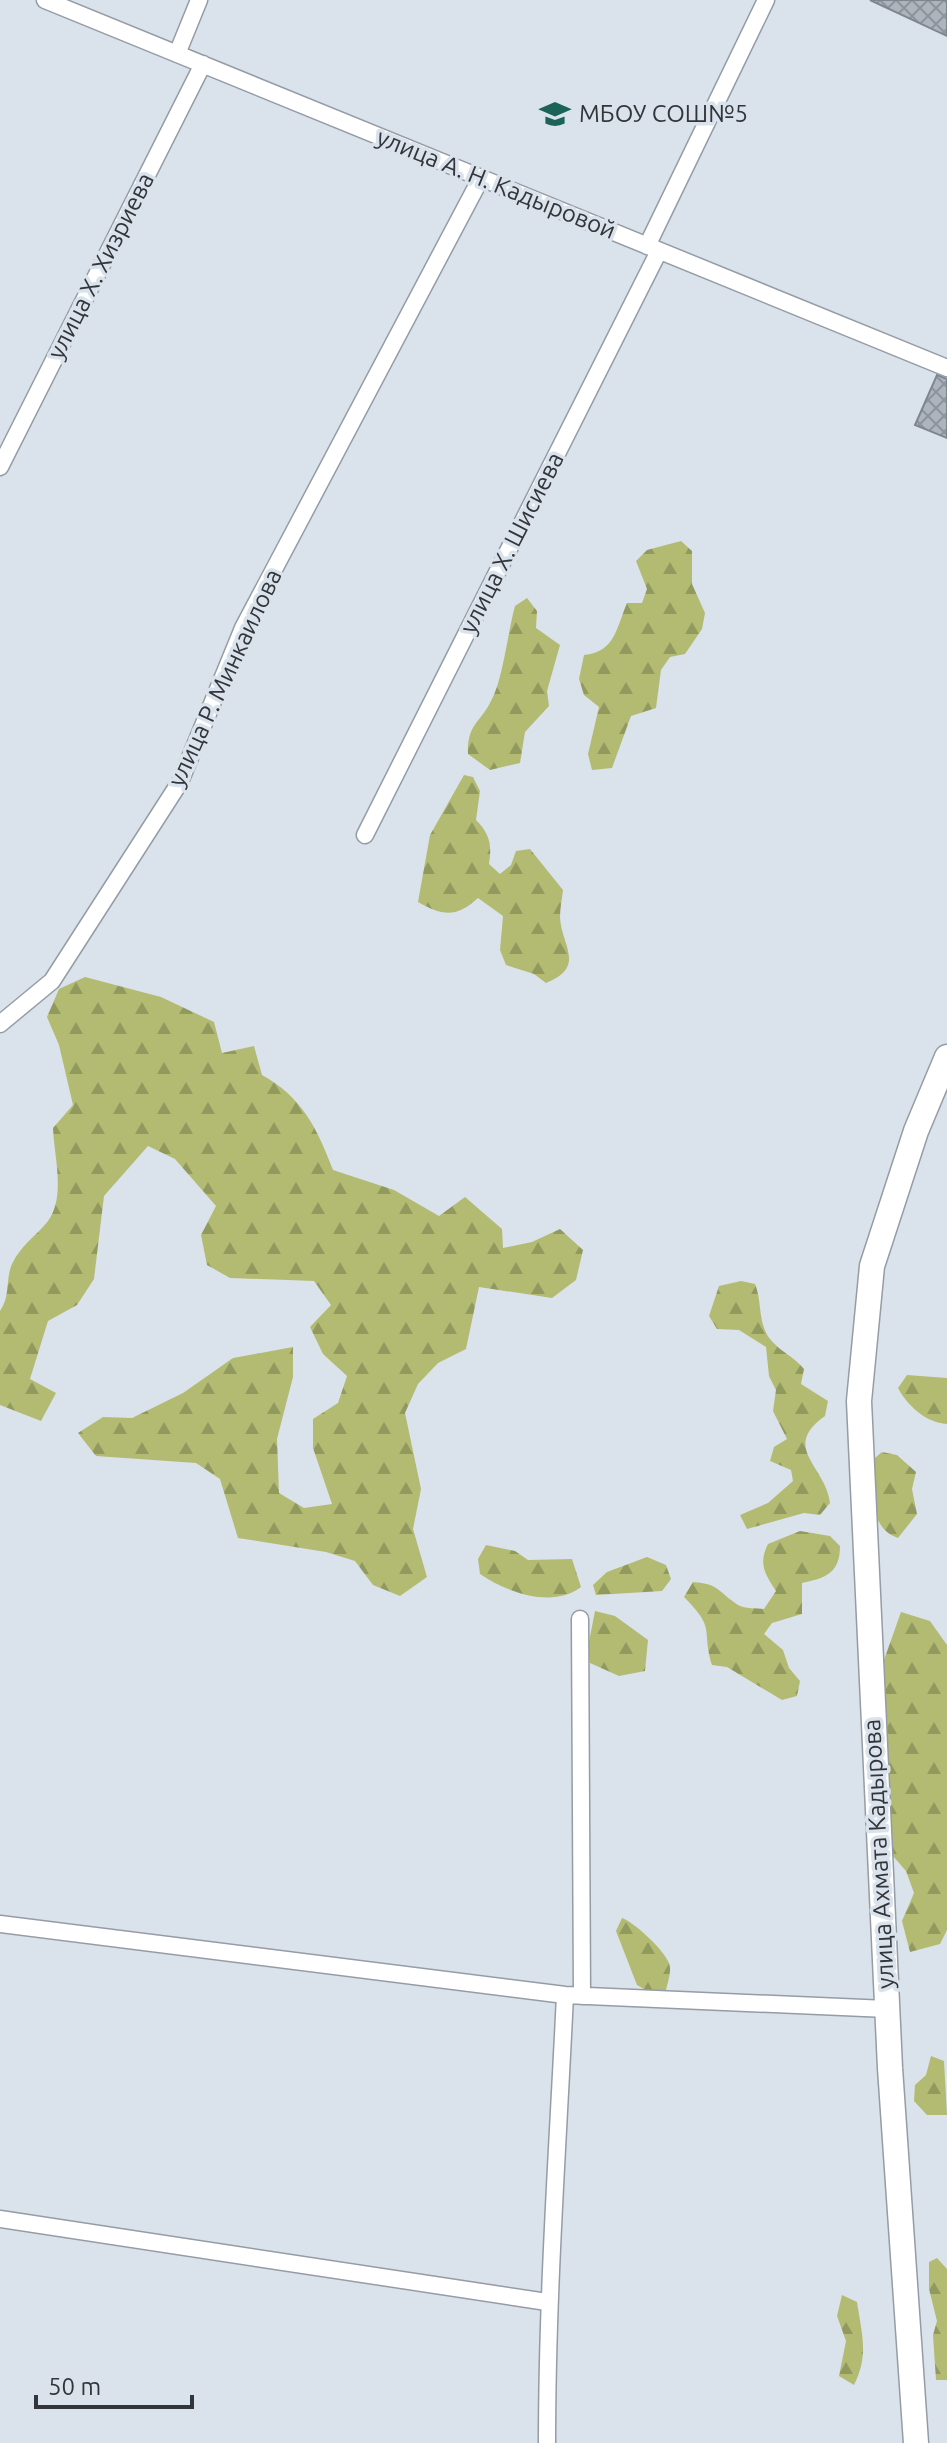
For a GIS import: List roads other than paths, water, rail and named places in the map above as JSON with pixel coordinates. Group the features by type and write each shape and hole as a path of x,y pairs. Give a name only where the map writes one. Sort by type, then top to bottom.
{"street":[{"name":"улица А. Н. Кадыровой","path":"45,0 947,368"},
{"path":"177,54 199,0"},
{"name":"улица Х. Шисиева","path":"365,835 653,248 766,0"},
{"name":"улица Х. Хизриева","path":"0,467 203,64"},
{"name":"улица Р. Минкаилова","path":"0,1024 52,981 180,782 243,628 481,178"},
{"name":"улица Ахмата Кадырова","path":"916,2443 887,2009 859,1401 872,1266 916,1131 947,1057"},
{"path":"580,1619 582,1996"},
{"path":"0,1924 565,1995 887,2009"},
{"path":"547,2443 547,2302 554,2255 565,1995"},
{"path":"0,2219 547,2302"}],"place":[{"name":"МБОУ СОШ№5","path":"555,114"}]}
